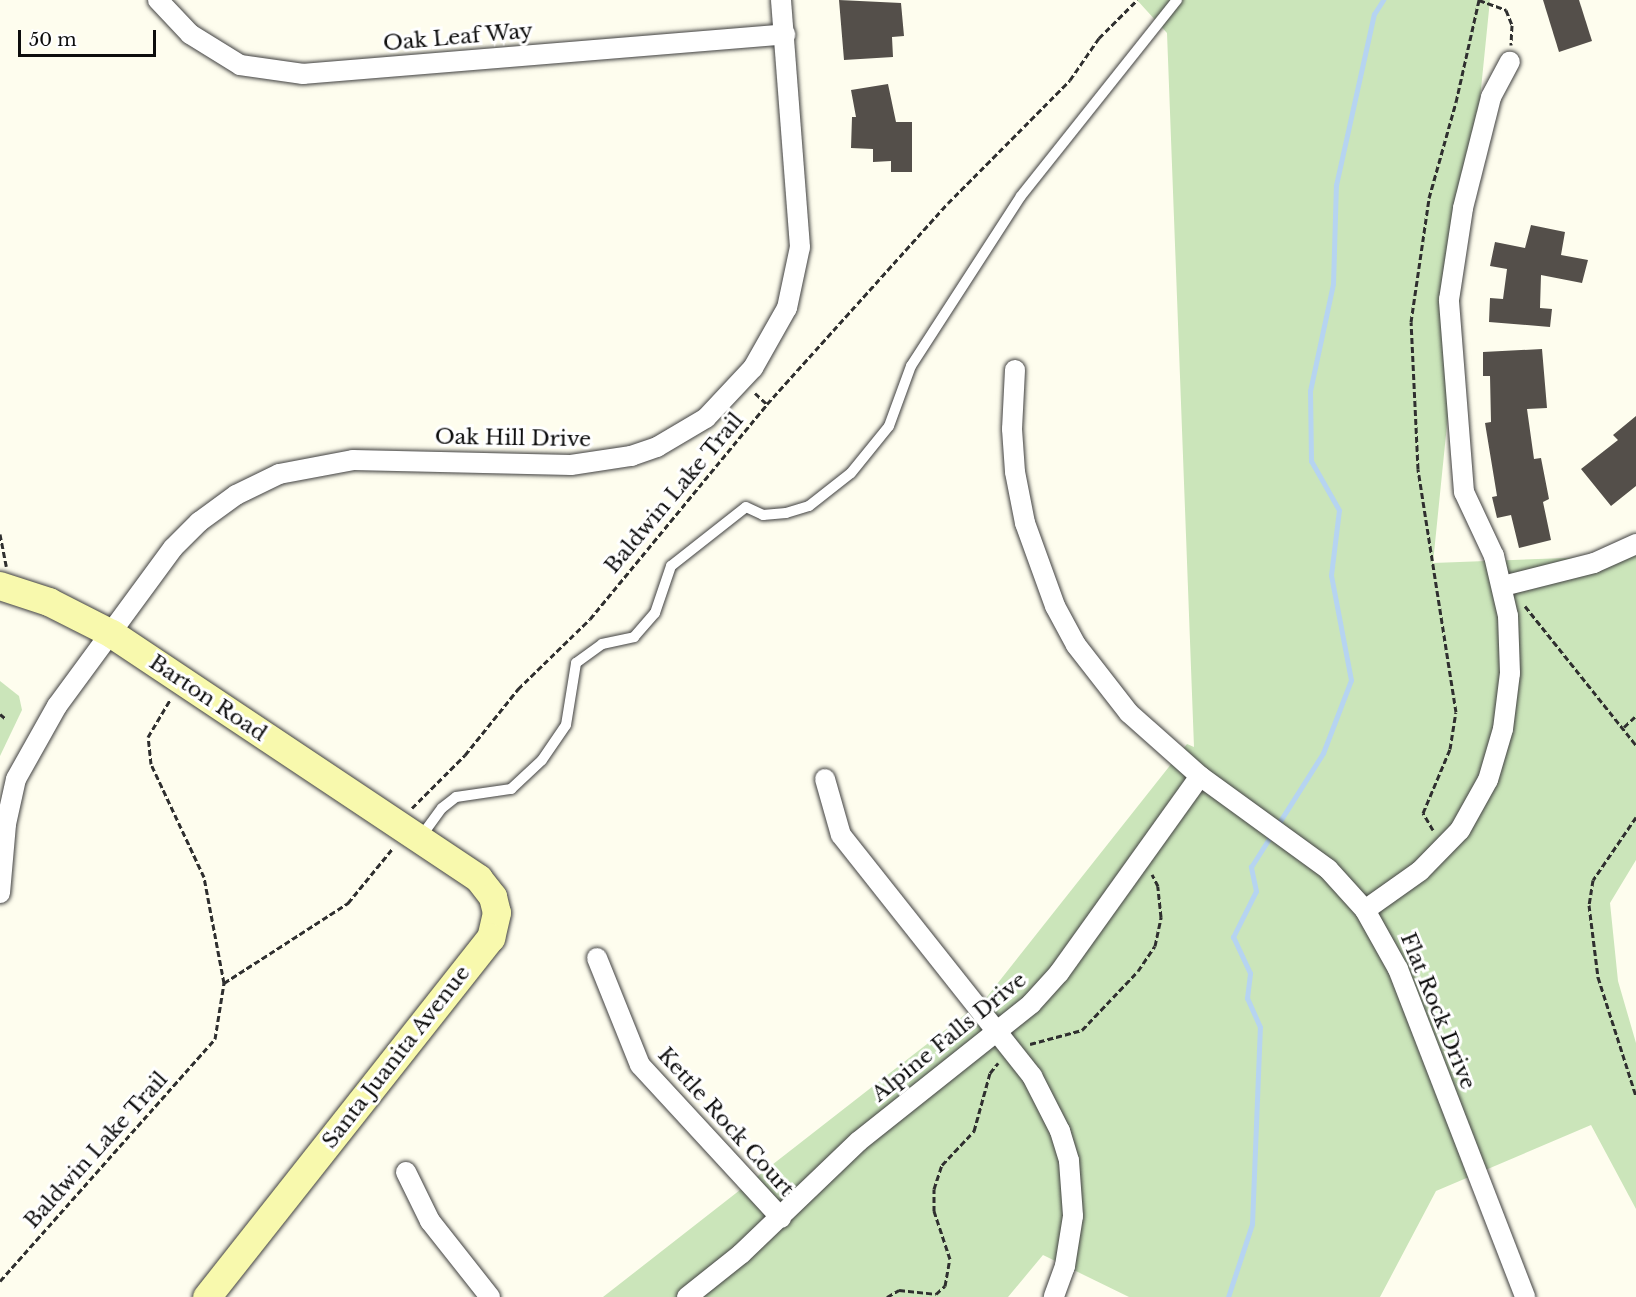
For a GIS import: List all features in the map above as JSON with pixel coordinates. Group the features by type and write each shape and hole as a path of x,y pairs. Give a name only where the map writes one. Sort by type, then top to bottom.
{"street":[{"name":"Oak Leaf Way","path":"158,0 190,34 240,65 303,74 784,34"},
{"name":"Oak Hill Drive","path":"0,893 6,824 16,779 57,706 173,548 199,522 236,495 279,474 312,464 353,460 601,463 657,447 706,418 753,368 772,341 795,277 800,207 781,0"},
{"path":"1365,910 1420,871 1447,844 1488,780 1503,729 1510,673 1508,616 1503,586 1494,556 1464,492 1449,300 1463,208 1491,97 1510,62"},
{"name":"Flat Rock Drive","path":"1015,370 1015,472 1025,523 1055,606 1108,689 1129,713 1200,776 1249,809 1328,869 1365,910 1398,969 1525,1297"},
{"path":"1503,586 1594,562 1636,544"},
{"name":"Barton Road","path":"4,587 59,606 112,634 412,836"},
{"name":"Alpine Falls Drive","path":"687,1297 781,1218 859,1141 997,1032 1059,973 1200,776"},
{"path":"825,779 842,835 997,1032 1046,1099 1069,1161 1071,1239 1054,1297"},
{"name":"Santa Juanita Avenue","path":"207,1297 491,938 497,913 489,890 478,879 412,836"},
{"name":"Kettle Rock Court","path":"597,958 640,1065 658,1089 781,1218"},
{"path":"406,1172 430,1221 490,1297"}],"lane":[{"path":"412,836 456,797 511,789 542,760 566,725 576,663 602,644 634,637 656,612 671,566 746,507 763,515 794,511 809,506 851,473 889,426 910,366 1021,196 1178,0"}],"path":[{"name":"Baldwin Lake Trail","path":"0,1281 214,1040 224,983 348,903 412,836 409,811 465,755 518,689 590,619 767,404 948,203 1070,80 1100,38 1137,0"},
{"path":"1447,844 1423,819 1427,800 1450,749 1455,712 1418,469 1411,322 1429,198 1456,102 1479,0 1498,5 1510,17 1510,62"},
{"path":"0,534 4,587"},
{"path":"1503,586 1526,607 1636,745"},
{"path":"183,682 159,716 148,737 149,746 152,764 204,877 224,983"},
{"path":"0,714 6,719"},
{"path":"1623,727 1636,716"},
{"path":"1636,817 1593,880 1589,905 1598,977 1636,1096"}],"green space":[{"path":"1137,0 1490,0 1433,563 1620,556 1636,544 1636,860 1610,903 1618,981 1636,1043 1636,1209 1591,1125 1436,1191 1380,1297 1129,1297 1043,1255 1008,1297 603,1297 986,998 1187,744 1194,747 1167,33"},
{"path":"0,681 19,696 22,710 0,756"}],"building":[{"path":"839,0 901,3 904,36 892,37 893,57 844,60"},
{"path":"1543,0 1579,0 1592,41 1559,52"},
{"path":"888,84 896,122 912,122 912,172 891,172 891,161 873,162 873,149 851,148 852,117 856,117 851,90"},
{"path":"1531,225 1565,232 1561,255 1588,260 1582,283 1541,275 1540,308 1552,309 1550,327 1489,322 1490,298 1503,299 1507,269 1490,266 1495,242 1525,248"},
{"path":"1542,349 1547,408 1527,409 1534,459 1541,458 1549,499 1543,502 1551,540 1519,548 1511,515 1497,518 1492,497 1497,496 1485,423 1491,422 1490,376 1483,376 1483,352"},
{"path":"1636,416 1636,486 1611,506 1581,469 1618,440 1613,435"}],"waterway":[{"path":"1228,1297 1252,1224 1260,1027 1247,998 1250,973 1233,937 1256,891 1251,867 1323,753 1351,680 1331,575 1339,510 1311,461 1310,391 1333,284 1336,185 1374,14 1383,0"}]}
